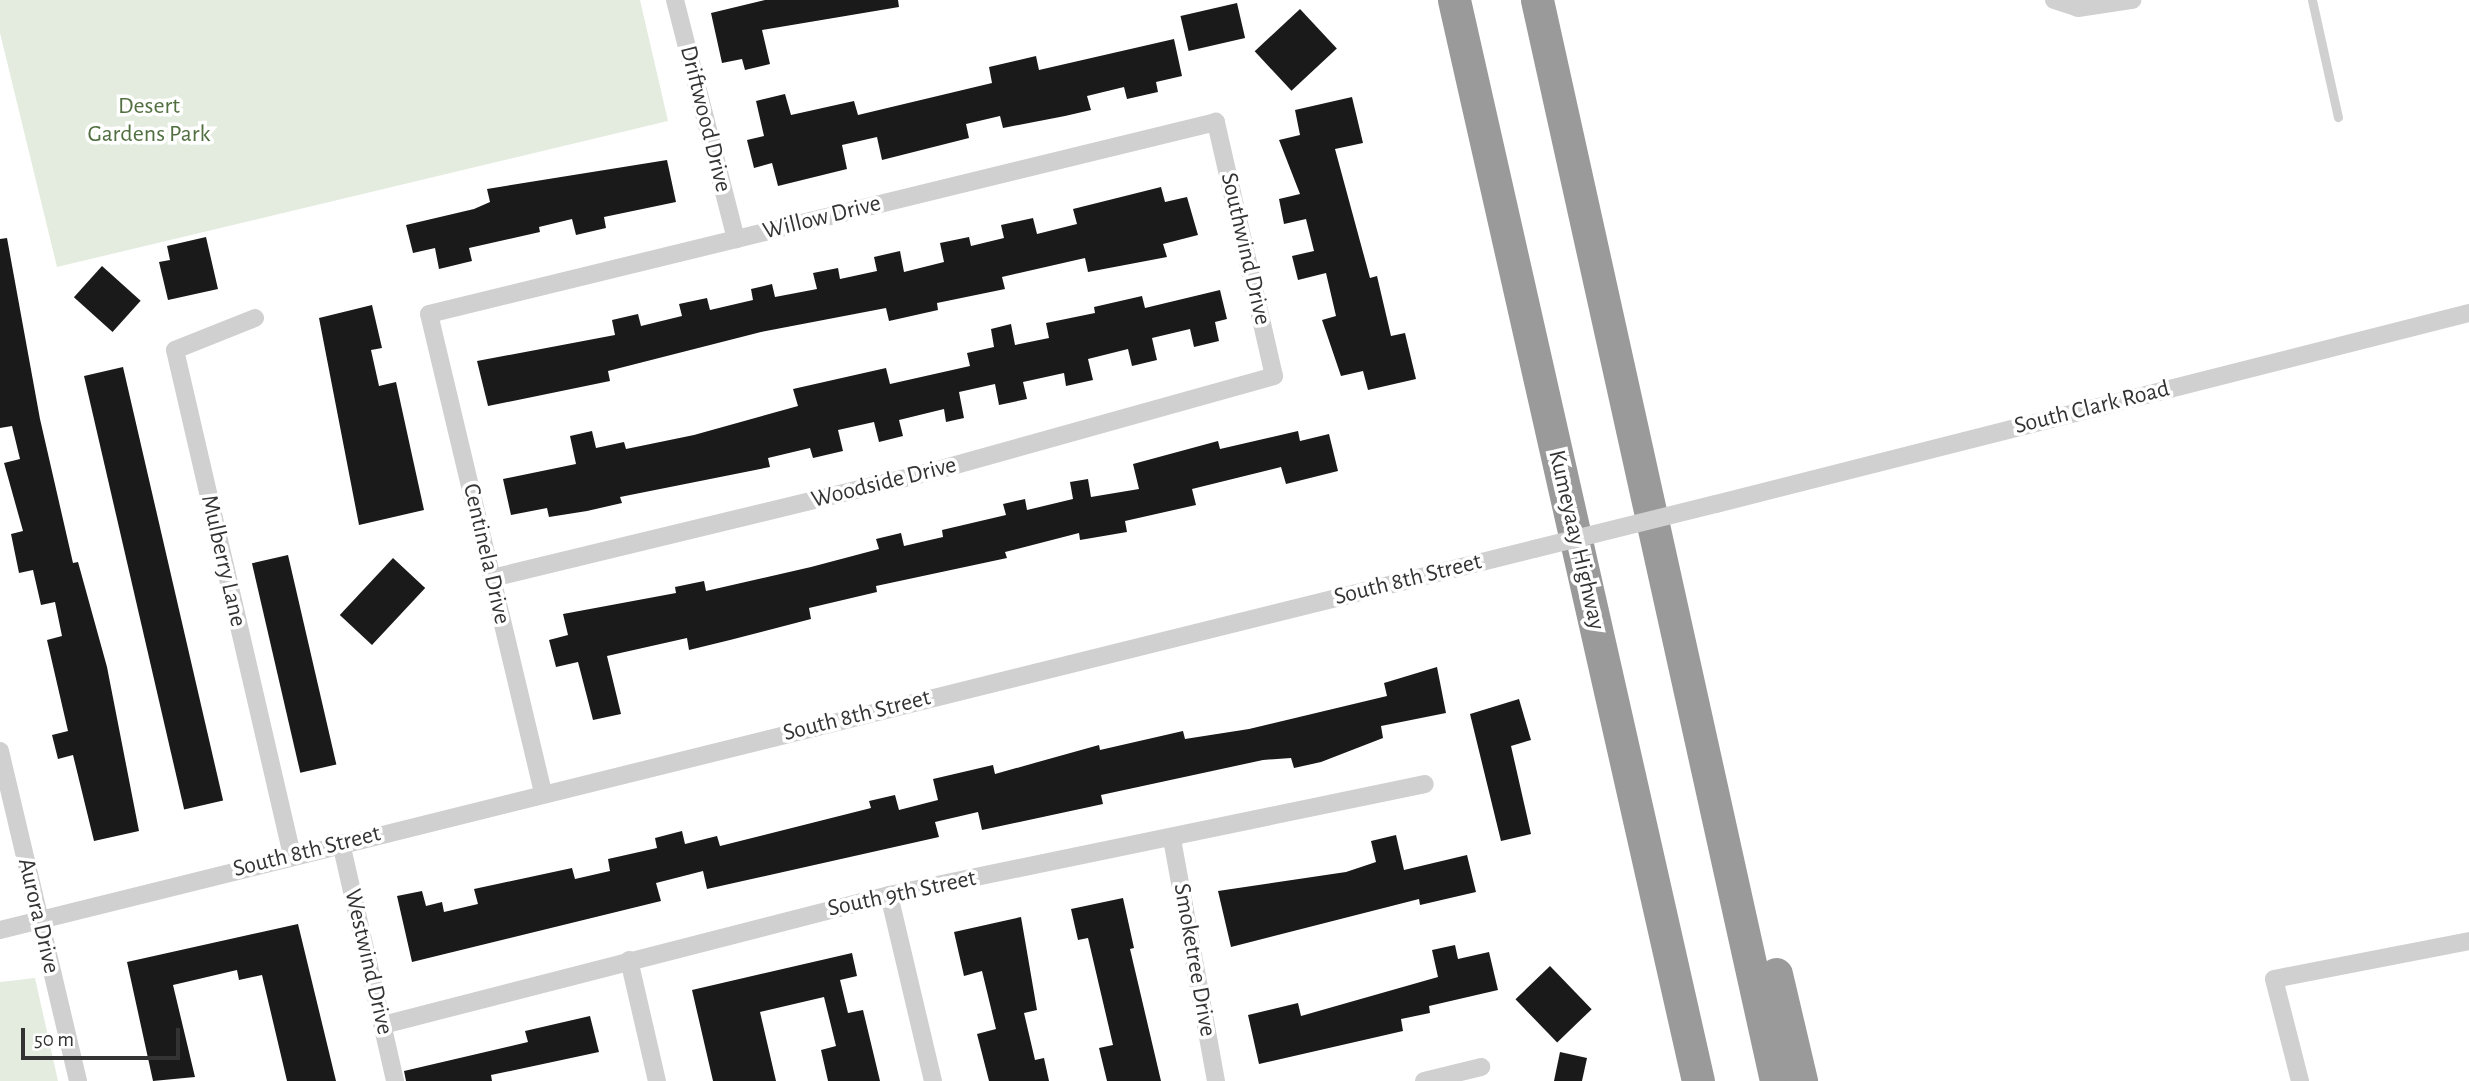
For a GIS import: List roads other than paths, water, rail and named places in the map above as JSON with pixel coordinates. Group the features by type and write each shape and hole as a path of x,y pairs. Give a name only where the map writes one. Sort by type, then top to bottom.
{"highway":[{"name":"Kumeyaay Highway","path":"1454,0 1698,1081"},
{"path":"1537,0 1776,1081"},
{"path":"1733,888 1773,964 1801,1081"}],"street":[{"name":"Driftwood Drive","path":"675,0 736,239"},
{"path":"2054,0 2078,8 2132,0"},
{"name":"Willow Drive","path":"429,314 1216,122"},
{"name":"Southwind Drive","path":"1216,122 1274,376"},
{"name":"South Clark Road","path":"1716,504 2469,313"},
{"name":"Centinela Drive","path":"429,314 543,793"},
{"name":"Mulberry Lane","path":"255,317 174,350 292,855"},
{"name":"Woodside Drive","path":"492,578 934,471 1274,376"},
{"name":"South 8th Street","path":"0,930 292,855 1716,504"},
{"name":"Aurora Drive","path":"0,751 38,921 78,1081"},
{"name":"South 9th Street","path":"383,1025 889,895 1172,839 1425,784"},
{"name":"Smoketree Drive","path":"1172,839 1216,1081"},
{"name":"Westwind Drive","path":"341,843 396,1081"},
{"path":"889,895 933,1081"},
{"path":"2300,1081 2274,979 2469,941"},
{"path":"629,960 657,1081"},
{"path":"1424,1081 1481,1067"}],"lane":[{"path":"2312,0 2338,117"}],"park label":[{"name":"Desert Gardens Park","path":"149,121"}]}
